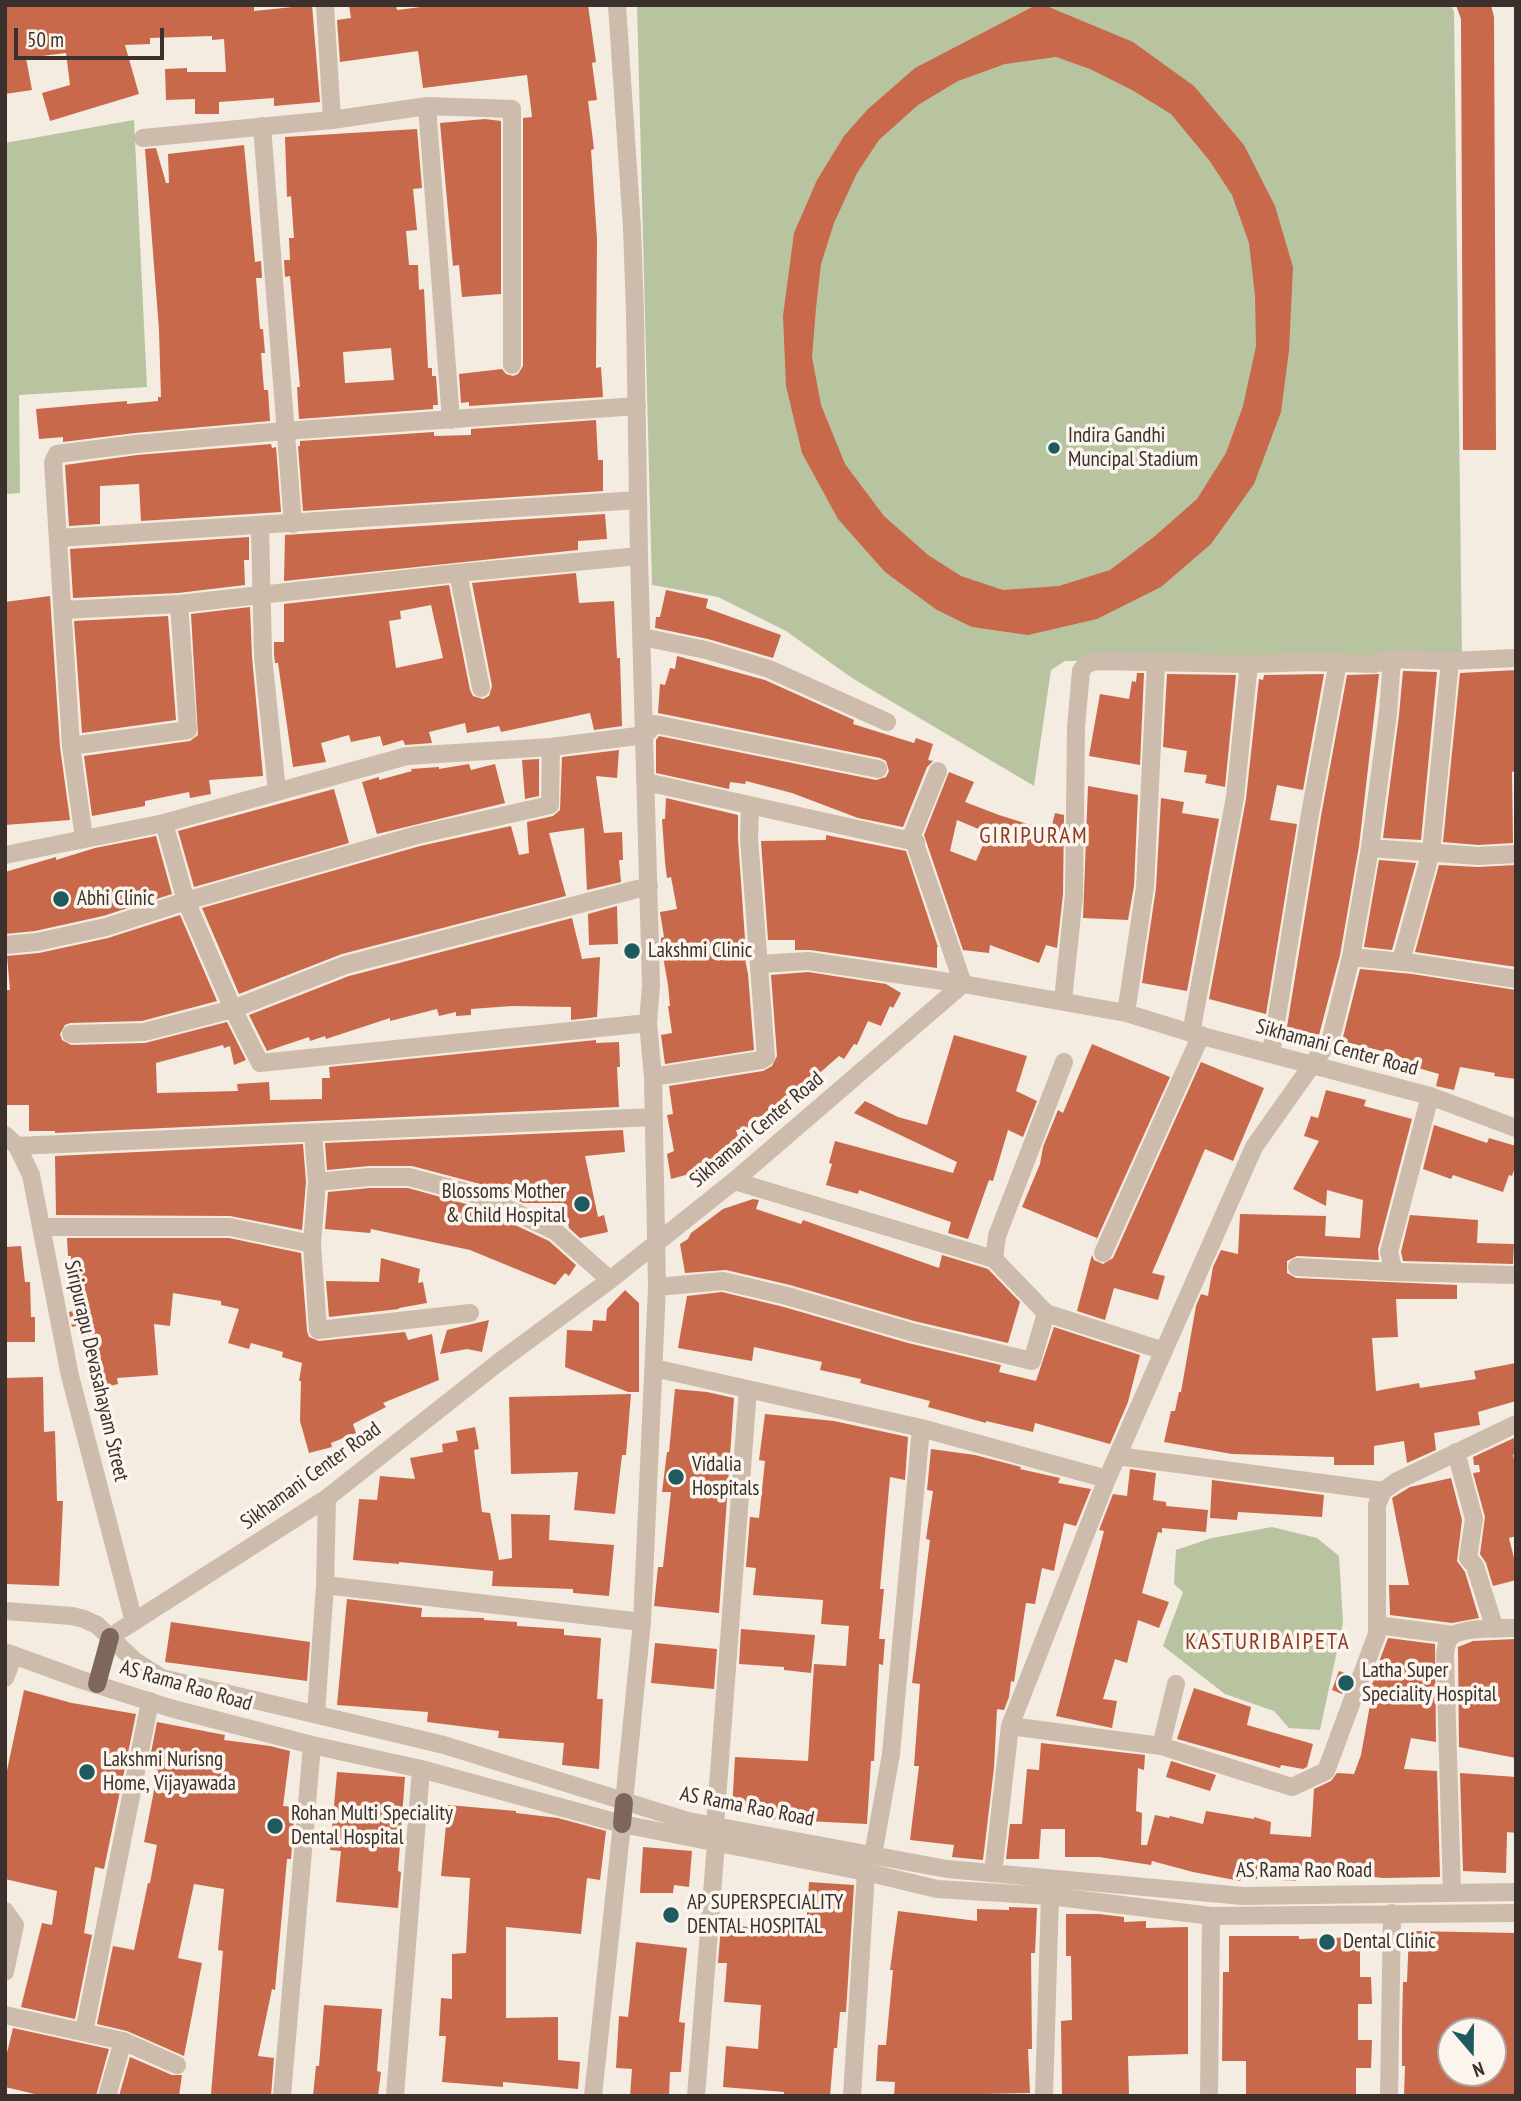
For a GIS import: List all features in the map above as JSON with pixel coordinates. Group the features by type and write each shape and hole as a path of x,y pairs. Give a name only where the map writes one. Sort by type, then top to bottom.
{"main road":[{"path":"97,1684 110,1637"},
{"path":"622,1824 624,1802"}],"street":[{"path":"325,5 332,120"},
{"path":"617,5 632,228 651,985 648,1023 653,1077 657,1287 642,1622 624,1802"},
{"path":"427,106 451,421"},
{"path":"143,138 332,120 427,106 512,108 512,365"},
{"path":"262,126 293,524"},
{"path":"84,838 72,746 53,462 57,454 123,445 284,431 637,406"},
{"path":"58,538 638,500"},
{"path":"260,526 263,656 277,791"},
{"path":"63,610 179,604 639,556"},
{"path":"458,573 481,688"},
{"path":"72,746 188,730 179,604"},
{"path":"642,637 706,650 769,669 887,722"},
{"path":"1063,1000 1074,895 1076,727 1081,671 1086,664 1097,661 1374,664 1392,659 1450,661 1516,658"},
{"path":"993,1873 1010,1726 1107,1479 1254,1147 1331,1038 1351,957 1370,848 1388,713 1392,659"},
{"path":"1401,961 1431,852 1450,661"},
{"path":"1126,1013 1144,887 1156,662"},
{"path":"1271,1053 1338,663"},
{"path":"1102,1253 1196,1034 1235,797 1249,664"},
{"path":"5,855 164,823 407,756 551,747 645,734 655,724 878,769"},
{"path":"5,945 37,942 106,927 186,901 417,835 550,805 551,747"},
{"path":"760,964 808,961 963,984 912,835 938,771"},
{"path":"646,782 916,842"},
{"path":"653,1077 761,1060 766,1056 749,838 751,805"},
{"path":"164,823 186,901 233,1009 260,1063 648,1023"},
{"path":"1370,848 1478,856 1516,855"},
{"path":"71,1034 144,1032 233,1009 345,965 649,886"},
{"path":"1351,957 1401,961 1516,979"},
{"name":"Sikhamani Center Road","path":"110,1637 327,1498 734,1181 963,984 1126,1013 1430,1096 1516,1128"},
{"path":"994,1259 997,1236 1064,1062"},
{"path":"1394,1272 1389,1252 1430,1096"},
{"path":"11,1141 313,1133 652,1117"},
{"path":"313,1133 317,1182 312,1244 318,1330 470,1313"},
{"name":"Siripurapu Devasahayam Street","path":"11,1141 31,1175 70,1376 134,1622"},
{"path":"317,1182 369,1177 409,1177 472,1193 555,1231 610,1280"},
{"path":"734,1181 994,1259 1046,1313 1164,1352"},
{"path":"41,1227 230,1227 312,1244"},
{"path":"1297,1267 1516,1275"},
{"path":"657,1287 723,1281 787,1296 911,1332 1032,1361 1046,1313"},
{"path":"654,1368 921,1428 1107,1479"},
{"path":"696,2096 748,1390"},
{"path":"1010,1726 1161,1746 1292,1787 1326,1771 1377,1634 1377,1505 1383,1491 1397,1481 1516,1424"},
{"path":"852,2096 870,1864 891,1754 921,1428"},
{"path":"1456,1452 1474,1519 1468,1558 1475,1566 1495,1629"},
{"path":"1117,1456 1383,1491"},
{"path":"316,1714 325,1585 327,1498"},
{"path":"325,1585 642,1622"},
{"name":"AS Rama Rao Road","path":"5,1611 72,1616 97,1625 135,1661 162,1678 444,1745 624,1802 715,1835"},
{"path":"1377,1625 1453,1635 1516,1628"},
{"path":"1452,1893 1445,1654 1447,1641 1453,1635"},
{"path":"5,1678 10,1653"},
{"name":"AS Rama Rao Road","path":"10,1653 149,1701 312,1745 421,1769 622,1824 715,1835 870,1864 1243,1896 1516,1892"},
{"path":"1161,1746 1176,1684"},
{"path":"83,2032 149,1701"},
{"path":"282,2096 312,1745"},
{"path":"395,2096 421,1769"},
{"path":"593,2096 622,1824"},
{"name":"AS Rama Rao Road","path":"870,1864 937,1889 1050,1896 1211,1916 1516,1913"},
{"path":"1044,2096 1050,1896"},
{"path":"5,1911 15,1924 5,1972"},
{"path":"1389,2096 1392,1913"},
{"path":"1209,2096 1211,1916"},
{"path":"5,2015 123,2041 177,2066"},
{"path":"107,2096 123,2041"}],"green space":[{"name":"Indira Gandhi Muncipal Stadium","path":"637,5 1451,5 1454,12 1462,659 1065,661 1051,670 1034,786 852,678 786,631 718,597 652,585"},
{"path":"134,120 147,387 19,395 20,493 5,494 5,143"},
{"path":"1272,1527 1317,1538 1339,1556 1343,1623 1320,1730 1289,1728 1274,1711 1225,1694 1163,1646 1183,1592 1174,1584 1176,1550 1212,1538"}],"building":[{"path":"5,5 254,5 254,11 312,5 320,102 274,106 274,98 219,102 219,114 195,114 195,99 166,100 165,69 226,72 224,39 212,40 212,36 150,38 150,44 125,45 139,94 50,121 42,93 70,85 66,53 26,58 32,90 5,94"},
{"path":"349,5 396,5 397,10 437,5 588,5 596,62 592,63 597,100 588,101 594,149 591,150 597,239 596,368 601,367 603,397 469,406 469,402 461,403 459,374 502,369 513,376 518,374 523,366 523,118 532,117 527,75 423,88 418,51 340,62 337,20 351,18"},
{"path":"1036,5 1044,5 1133,42 1194,86 1244,145 1275,206 1293,267 1289,351 1281,412 1254,484 1211,544 1161,587 1097,619 1028,635 972,627 937,610 885,572 838,519 802,453 786,386 783,316 794,233 817,180 844,136 868,109 915,68","holes":["1056,57 1090,69 1171,114 1209,160 1232,195 1249,243 1255,296 1256,346 1243,406 1226,453 1197,499 1155,536 1110,570 1059,586 1003,590 961,576 928,555 884,516 845,464 821,405 812,357 821,264 834,223 857,173 879,140 918,105 958,81 1005,64"]},
{"path":"1456,5 1491,5 1494,17 1496,450 1463,450 1461,19"},
{"path":"485,119 501,121 501,294 462,297 459,265 453,266 440,123"},
{"path":"417,129 422,188 413,189 417,230 406,231 409,265 418,265 419,290 424,289 428,368 432,368 432,376 436,376 438,405 433,405 433,409 299,419 297,387 300,387 290,276 285,277 284,260 290,260 289,238 294,238 291,196 287,197 285,137","holes":["391,348 394,380 345,383 343,352"]},
{"path":"244,145 255,262 261,261 262,278 256,278 260,329 263,329 265,353 261,353 264,390 268,390 270,421 63,442 63,437 39,439 36,409 127,401 127,404 158,401 158,397 161,397 159,330 145,149 156,148 166,183 169,183 168,154"},
{"path":"596,420 598,460 603,460 603,491 303,511 298,446 300,441 434,432 434,436 471,435 471,429"},
{"path":"271,444 272,448 276,447 281,512 141,521 139,484 100,486 100,524 69,526 65,465 137,455"},
{"path":"605,514 607,539 578,541 578,550 284,581 285,535"},
{"path":"249,537 249,560 244,560 245,585 178,593 73,598 70,549"},
{"path":"576,573 579,603 614,601 617,658 620,658 622,726 594,730 590,713 501,732 499,726 467,733 465,723 429,732 432,743 405,745 403,740 383,746 380,736 351,742 349,735 321,743 326,762 293,767 278,663 275,663 274,655 274,642 284,642 284,604 449,585 470,690 473,696 483,699 489,696 492,686 472,583","holes":["431,605 443,658 396,668 389,621 401,619 400,611"]},
{"path":"666,590 708,599 706,608 781,635 773,658 708,639 655,628"},
{"path":"50,596 60,747 70,820 5,825 5,602"},
{"path":"250,607 263,776 209,780 211,794 190,798 189,792 145,801 145,806 92,816 84,756 190,741 198,735 191,614"},
{"path":"168,616 176,720 82,733 74,621"},
{"path":"677,656 765,680 854,720 853,724 914,743 916,738 933,744 928,760 933,761 927,767 903,827 858,818 792,793 746,781 745,784 730,782 729,789 656,773 656,740 659,736 876,780 886,777 889,771 886,761 880,758 658,713 660,684 665,685 670,668 675,669"},
{"path":"1516,670 1516,771 1512,772 1513,843 1478,845 1443,842 1460,673"},
{"path":"1403,671 1437,672 1421,840 1383,838"},
{"path":"1137,673 1144,673 1140,765 1089,756 1100,694 1129,699 1132,681 1136,682"},
{"path":"1167,674 1236,675 1225,787 1205,783 1207,775 1184,772 1187,751 1163,747"},
{"path":"1324,674 1303,790 1277,785 1270,820 1297,824 1266,1014 1209,999 1246,799 1259,679 1263,680 1264,675"},
{"path":"1379,674 1359,846 1340,955 1319,1035 1287,1027 1321,816 1347,675"},
{"path":"619,750 617,778 596,776 604,833 622,832 623,860 619,860 621,882 587,890 584,828 549,833 566,896 342,954 239,994 202,908 420,846 511,826 519,855 529,853 527,822 553,816 560,810 562,757"},
{"path":"539,759 539,796 525,799 522,760"},
{"path":"469,764 471,770 495,764 505,803 377,834 362,782 379,777 379,780 412,771 411,769 439,769"},
{"path":"949,772 974,782 965,802 999,815 1047,830 1051,829 1055,813 1064,815 1063,894 1057,948 1046,945 1039,963 990,945 989,953 963,950 924,835","holes":["957,820 988,833 976,861 950,851"]},
{"path":"1088,786 1138,795 1134,886 1128,920 1083,918"},
{"path":"334,789 349,843 194,887 178,831"},
{"path":"666,798 738,815 745,939 741,939 748,974 754,1050 665,1064 661,1035 672,1033 661,945 661,938 664,937 660,912 677,909 671,877 667,878 665,862 662,819 665,819"},
{"path":"1161,798 1184,802 1182,813 1219,819 1187,991 1142,983 1156,888"},
{"path":"826,835 906,851 938,947 937,968 795,950 795,940 768,940 761,841 826,840"},
{"path":"156,836 172,894 103,916 35,931 5,934 5,872 56,857 56,860 95,848"},
{"path":"1379,860 1416,863 1392,950 1364,947"},
{"path":"1439,865 1516,865 1516,967 1415,952"},
{"path":"617,906 618,944 589,945 588,914"},
{"path":"180,915 217,1001 142,1021 70,1023 65,1025 60,1034 62,1040 71,1045 145,1043 227,1022 246,1060 234,1065 230,1046 224,1048 223,1045 156,1063 157,1093 238,1091 237,1084 269,1082 270,1100 322,1099 322,1078 330,1078 329,1067 596,1040 596,1043 619,1042 619,1107 55,1133 29,1131 29,1105 5,1105 5,990 10,990 7,956 39,953 108,938"},
{"path":"572,918 582,959 600,957 597,1017 571,1020 571,1007 512,1006 471,1009 471,1015 456,1016 456,1012 439,1016 437,1009 390,1021 390,1018 326,1039 325,1036 310,1041 309,1037 267,1051 249,1015 349,976"},
{"path":"1360,969 1516,990 1516,1079 1460,1067 1454,1090 1436,1086 1439,1074 1397,1062 1398,1055 1342,1041"},
{"path":"808,972 886,984 901,993 893,1008 890,1006 881,1026 868,1021 857,1045 854,1044 844,1059 839,1056 815,1077 816,1082 793,1089 797,1097 777,1108 778,1111 752,1119 754,1126 736,1130 741,1146 700,1171 671,1179 667,1154 674,1151 667,1115 673,1114 669,1086 763,1071 772,1066 777,1056 771,975"},
{"path":"954,1035 1027,1056 1016,1091 1037,1101 1023,1137 1008,1130 993,1181 989,1180 968,1239 948,1233 951,1222 859,1190 858,1194 826,1185 835,1141 953,1173 957,1162 854,1113 865,1101 898,1117 927,1125"},
{"path":"1092,1044 1170,1077 1095,1243 1097,1238 1022,1207 1058,1110 1063,1113"},
{"path":"1201,1062 1264,1088 1233,1161 1205,1149 1152,1273 1165,1276 1158,1300 1114,1288 1105,1320 1077,1311 1092,1255 1094,1260 1103,1264 1113,1258"},
{"path":"1326,1090 1366,1100 1364,1106 1412,1119 1378,1249 1379,1260 1297,1256 1287,1261 1287,1273 1296,1278 1457,1285 1457,1299 1396,1299 1398,1337 1372,1338 1376,1391 1419,1383 1420,1388 1476,1379 1474,1371 1516,1363 1516,1401 1478,1412 1480,1425 1434,1433 1436,1450 1407,1463 1404,1441 1374,1446 1374,1465 1334,1465 1334,1457 1232,1454 1164,1442 1171,1411 1175,1411 1181,1392 1196,1306 1201,1294 1208,1296 1213,1267 1221,1250 1238,1254 1240,1214 1326,1216 1325,1236 1360,1238 1363,1200 1327,1190 1326,1206 1293,1189 1319,1141 1304,1136 1311,1116 1318,1118"},
{"path":"1434,1125 1487,1143 1489,1138 1516,1146 1516,1164 1503,1192 1453,1175 1451,1179 1423,1169"},
{"path":"623,1130 625,1152 585,1156 598,1217 604,1215 608,1232 580,1238 569,1228 564,1203 523,1203 484,1185 412,1166 327,1170 325,1143"},
{"path":"303,1144 306,1182 302,1230 230,1216 56,1215 55,1156"},
{"path":"408,1188 477,1207 549,1241 576,1265 569,1276 565,1273 555,1285 470,1250 371,1229 370,1233 325,1229 328,1192"},
{"path":"753,1199 759,1200 756,1209 801,1224 803,1220 939,1268 942,1255 988,1269 1020,1302 1008,1343 914,1321 790,1285 726,1270 685,1273 680,1244 723,1209"},
{"path":"1410,1215 1478,1220 1477,1243 1514,1244 1513,1264 1403,1261 1401,1252"},
{"path":"67,1238 229,1238 301,1253 309,1337 319,1341 405,1332 408,1340 432,1334 439,1380 383,1403 386,1407 353,1424 356,1433 331,1443 332,1447 309,1453 300,1421 299,1381 302,1363 282,1357 283,1352 251,1343 249,1349 228,1343 239,1309 221,1305 221,1301 173,1293 170,1326 154,1324 158,1375 117,1378 118,1384 94,1390 83,1351 80,1325 72,1327 69,1312 73,1311 71,1256 68,1256"},
{"path":"21,1246 25,1282 30,1282 35,1342 5,1342 5,1247"},
{"path":"381,1258 420,1269 418,1283 423,1282 427,1303 329,1317 326,1281 379,1282"},
{"path":"625,1290 639,1303 639,1392 628,1392 565,1367 567,1330 592,1331 593,1320 606,1321 607,1309"},
{"path":"722,1292 908,1343 1001,1365 999,1372 1036,1381 1054,1327 1140,1355 1128,1402 1110,1444 1035,1423 1033,1432 986,1423 928,1407 930,1401 860,1383 861,1379 820,1370 822,1362 754,1347 752,1361 678,1348 687,1296"},
{"path":"489,1320 482,1352 467,1349 440,1354 447,1330"},
{"path":"43,1377 44,1432 55,1431 57,1501 63,1501 59,1586 5,1584 5,1378"},
{"path":"675,1389 734,1398 719,1613 654,1606 658,1567 663,1567 671,1492 662,1492"},
{"path":"631,1394 626,1455 622,1455 615,1514 574,1510 578,1472 511,1474 509,1397"},
{"path":"765,1414 834,1421 908,1437 905,1480 890,1477 880,1589 884,1589 879,1639 885,1639 883,1665 879,1664 874,1761 871,1761 867,1824 766,1819 767,1811 732,1809 735,1757 808,1761 814,1664 846,1666 849,1626 821,1624 823,1600 753,1595 756,1568 746,1567 750,1517 759,1518 765,1461 759,1460"},
{"path":"475,1427 479,1449 474,1450 482,1512 490,1513 499,1560 512,1558 511,1514 550,1515 549,1540 614,1545 609,1596 573,1593 573,1589 492,1586 493,1571 353,1560 359,1499 377,1500 380,1476 415,1479 410,1458 443,1452 442,1444 458,1441 456,1431"},
{"path":"1516,1437 1516,1453 1513,1455 1516,1467 1516,1536 1509,1538 1516,1566 1516,1580 1493,1586 1486,1563 1480,1554 1485,1517 1473,1473 1480,1472 1479,1465 1474,1465 1473,1457"},
{"path":"931,1449 975,1455 1060,1478 1058,1483 1091,1489 1076,1526 1064,1523 1054,1571 1042,1568 1035,1604 1026,1603 1014,1682 1011,1681 1004,1710 997,1709 994,1768 983,1860 952,1857 954,1845 910,1840 919,1766 914,1766 920,1684 912,1683 930,1540 926,1539 933,1491 927,1490"},
{"path":"1130,1469 1156,1473 1153,1500 1166,1502 1166,1506 1208,1510 1206,1532 1162,1528 1162,1533 1158,1532 1142,1593 1169,1602 1159,1628 1138,1620 1127,1663 1115,1659 1103,1699 1117,1701 1112,1728 1056,1716 1104,1531 1099,1530 1113,1494 1127,1496"},
{"path":"1451,1478 1462,1520 1457,1561 1465,1572 1479,1618 1452,1623 1390,1615 1389,1585 1409,1585 1392,1498 1410,1487"},
{"path":"1212,1480 1324,1495 1322,1517 1238,1512 1237,1520 1210,1518"},
{"path":"347,1599 422,1608 421,1617 484,1618 517,1622 517,1626 564,1629 564,1635 601,1638 597,1699 603,1699 599,1769 562,1765 564,1743 498,1738 499,1731 427,1722 428,1712 337,1705"},
{"path":"171,1622 310,1642 307,1681 165,1662"},
{"path":"741,1629 815,1635 811,1673 784,1670 784,1667 739,1664"},
{"path":"1388,1638 1435,1644 1436,1742 1411,1738 1404,1769 1437,1771 1440,1877 1383,1878 1350,1874 1350,1877 1328,1876 1328,1880 1241,1878 1240,1881 1152,1861 1151,1865 1099,1857 1065,1857 1065,1829 1041,1829 1039,1859 1006,1859 1010,1824 1022,1824 1027,1769 1039,1770 1041,1743 1145,1755 1144,1770 1138,1768 1136,1811 1142,1813 1141,1845 1147,1845 1155,1815 1203,1824 1206,1811 1271,1822 1270,1834 1311,1837 1314,1789 1331,1781 1337,1773 1354,1774 1361,1755 1370,1705 1364,1702"},
{"path":"1516,1639 1516,1758 1459,1747 1458,1647 1473,1641"},
{"path":"655,1643 717,1649 714,1689 651,1683"},
{"path":"1339,1671 1350,1675 1342,1694 1332,1690"},
{"path":"1194,1688 1251,1707 1247,1725 1313,1744 1307,1767 1303,1769 1281,1765 1280,1768 1177,1739"},
{"path":"24,1690 72,1703 136,1714 104,1869 95,1867 84,1933 92,1935 75,2019 21,2007 42,1923 52,1925 57,1891 5,1879 5,1780"},
{"path":"157,1722 225,1735 224,1740 290,1751 283,1806 295,1807 291,1859 287,1859 275,1990 272,1989 258,2056 274,2058 271,2096 211,2094 223,1951 218,1950 224,1889 194,1884 178,1958 202,1963 184,2056 127,2031 97,2024 113,1946 134,1950 150,1883 157,1845 144,1842 158,1770 148,1768"},
{"path":"1171,1761 1216,1775 1210,1791 1166,1777"},
{"path":"337,1772 405,1777 398,1908 336,1902 341,1851 330,1850"},
{"path":"1460,1773 1516,1777 1516,1833 1507,1832 1506,1873 1463,1871"},
{"path":"448,1805 516,1811 558,1818 606,1831 600,1880 587,1878 581,1934 506,1927 506,2018 558,2017 558,2060 580,2062 578,2089 503,2082 503,2087 442,2082 446,2036 439,2036 441,1998 452,1999 452,1954 466,1953 470,1878 441,1876"},
{"path":"643,1847 692,1851 689,1887 674,1885 673,1893 640,1893"},
{"path":"809,1882 854,1885 846,2012 840,2012 830,2096 784,2096 784,2092 723,2087 726,2046 758,2049 761,2005 724,2002 727,1963 718,1963 721,1925 806,1931"},
{"path":"1009,1907 1037,1908 1035,1953 1031,1953 1032,2049 1028,2049 1030,2093 894,2096 895,2082 876,2081 878,2045 886,2045 893,1970 890,1970 898,1911 977,1921 977,1909 1009,1910"},
{"path":"1066,1914 1124,1917 1124,1922 1146,1921 1146,1928 1188,1927 1188,2054 1128,2056 1129,2096 1062,2096 1061,2021 1072,2020 1071,1956 1066,1956"},
{"path":"1409,1931 1516,1933 1516,2096 1404,2096 1403,1982 1407,1982"},
{"path":"1229,1936 1299,1936 1299,1939 1360,1937 1360,1977 1371,1977 1372,2004 1358,2004 1358,2040 1372,2040 1371,2068 1356,2068 1356,2096 1246,2096 1246,2061 1222,2061 1223,1972 1229,1972"},
{"path":"636,1942 687,1948 679,2022 685,2023 681,2072 670,2072 669,2096 630,2096 632,2069 616,2068 619,2016 628,2017"},
{"path":"324,2005 382,2009 377,2071 381,2072 378,2096 313,2096 316,2066 319,2066"},
{"path":"13,2028 109,2049 96,2096 43,2096 5,2087 5,2061"},
{"path":"130,2057 172,2075 182,2075 179,2096 119,2096"}],"place":[{"name":"Indira Gandhi Muncipal Stadium","path":"1054,448"},
{"name":"Abhi Clinic","path":"61,899"},
{"name":"Lakshmi Clinic","path":"632,951"},
{"name":"Blossoms Mother & Child Hospital","path":"582,1204"},
{"name":"Vidalia Hospitals","path":"676,1477"},
{"name":"Latha Super Speciality Hospital","path":"1346,1683"},
{"name":"Lakshmi Nurisng Home, Vijayawada","path":"87,1772"},
{"name":"Rohan Multi Speciality Dental Hospital","path":"275,1826"},
{"name":"AP SUPERSPECIALITY DENTAL HOSPITAL","path":"671,1915"},
{"name":"Dental Clinic","path":"1327,1942"}],"district":[{"name":"GIRIPURAM","path":"1034,836"},
{"name":"KASTURIBAIPETA","path":"1268,1642"}]}
